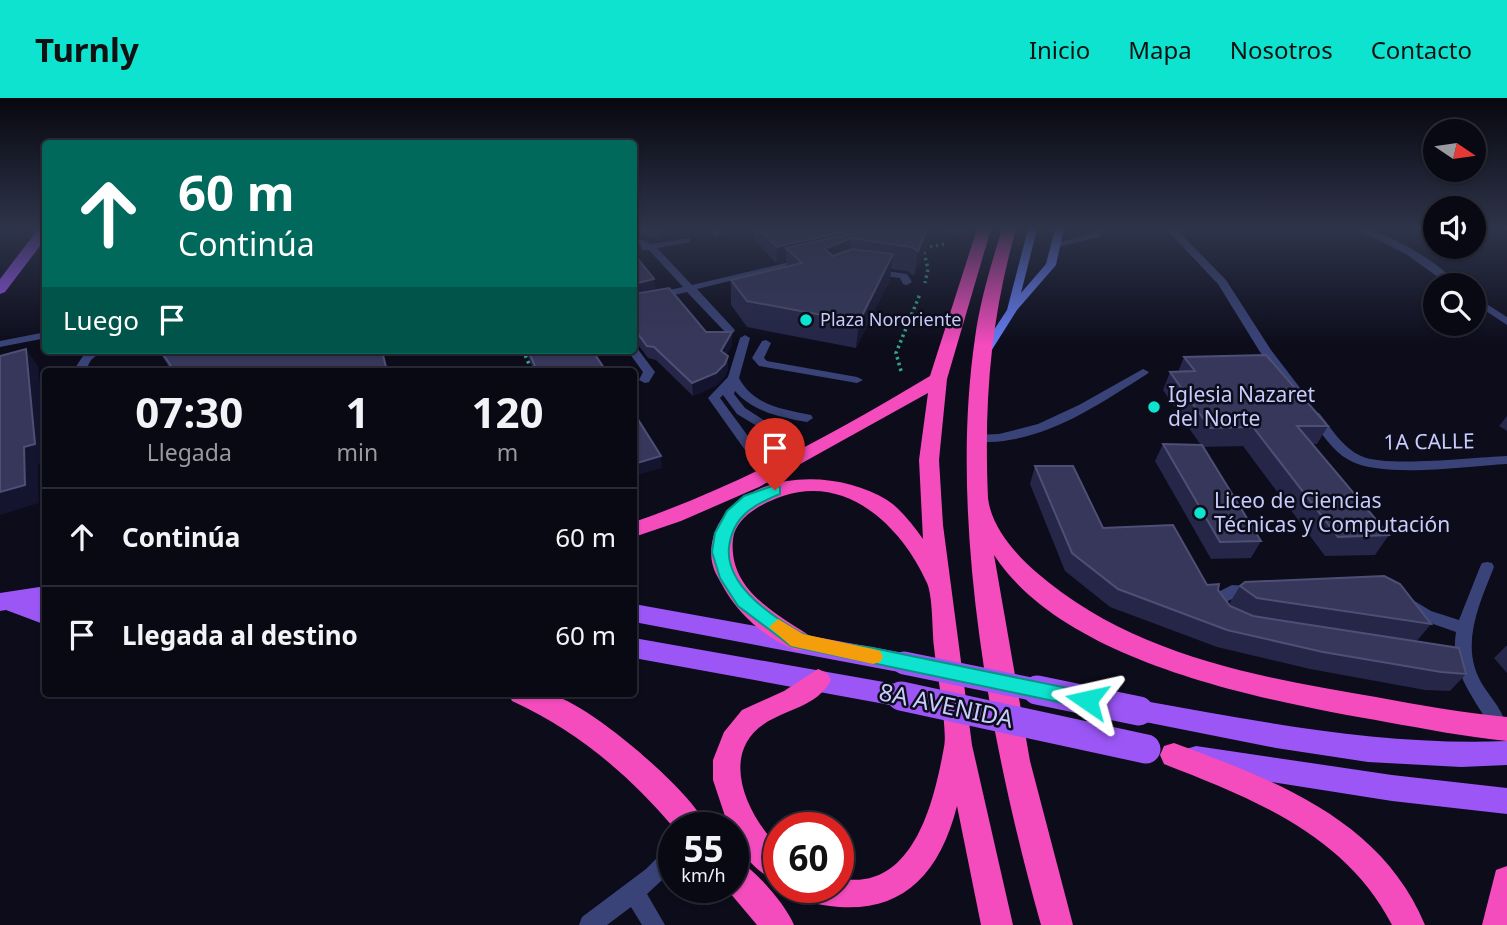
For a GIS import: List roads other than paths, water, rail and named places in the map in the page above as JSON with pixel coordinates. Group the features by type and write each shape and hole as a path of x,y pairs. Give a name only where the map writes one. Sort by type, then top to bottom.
{"highway":[{"path":"972,268 938,379 929,460 958,746 997,925"},
{"path":"999,268 983,329 978,364 975,439 977,506 1014,762 1035,853 1057,925"},
{"path":"637,529 719,497 830,443 938,379"},
{"path":"798,640 744,601 728,578 720,552 723,533 733,515 750,500 775,490 820,486 854,493 877,503 914,540 940,589"},
{"path":"977,506 1013,564 1060,603 1104,632 1204,670 1254,684 1505,737"},
{"path":"763,855 736,815 726,781 729,751 744,725 764,708 792,700 818,680"},
{"path":"531,697 573,716 625,754 679,812"},
{"path":"840,903 868,913 892,905 912,889 929,860 958,746"},
{"path":"1160,752 1276,796 1331,832 1370,867 1409,925"},
{"path":"1498,925 1507,881"},
{"path":"749,891 778,925"}],"main road":[{"path":"0,289 16,268"},
{"path":"1012,310 1023,268"},
{"path":"978,364 1012,310 1049,268"},
{"path":"7,602 42,596"},
{"path":"7,602 42,615"},
{"name":"8A AVENIDA","path":"637,613 798,640 1139,710 1394,752 1480,755 1505,737"},
{"name":"8A AVENIDA","path":"637,649 901,696 1160,752 1392,788 1507,800"}],"street":[{"path":"670,268 730,331"},
{"path":"732,279 740,269 746,268"},
{"path":"637,300 779,268"},
{"name":"1A CALLE","path":"1208,268 1222,282 1266,352 1338,446 1357,460 1385,464 1507,460"},
{"path":"859,272 907,282"},
{"path":"1486,308 1507,323"},
{"path":"0,344 42,336"},
{"path":"745,338 728,394 741,411 777,434"},
{"path":"766,343 758,358 763,364 857,380"},
{"path":"81,368 92,354"},
{"path":"636,354 649,372 645,380"},
{"path":"975,439 1004,439 1061,422 1143,372"},
{"path":"733,378 739,391 767,410 807,418"},
{"path":"733,378 714,398 750,447"},
{"path":"1487,567 1464,628 1456,658 1489,705 1505,737"},
{"path":"1235,621 1218,606 1221,597 1232,592 1273,590"},
{"path":"1397,596 1425,615 1464,628"},
{"path":"590,925 658,869"},
{"path":"633,891 654,925"}],"place":[{"name":"Plaza Nororiente","path":"806,320"},
{"name":"Iglesia Nazaret del Norte","path":"1154,407"},
{"name":"Liceo de Ciencias Técnicas y Computación","path":"1200,513"}]}
